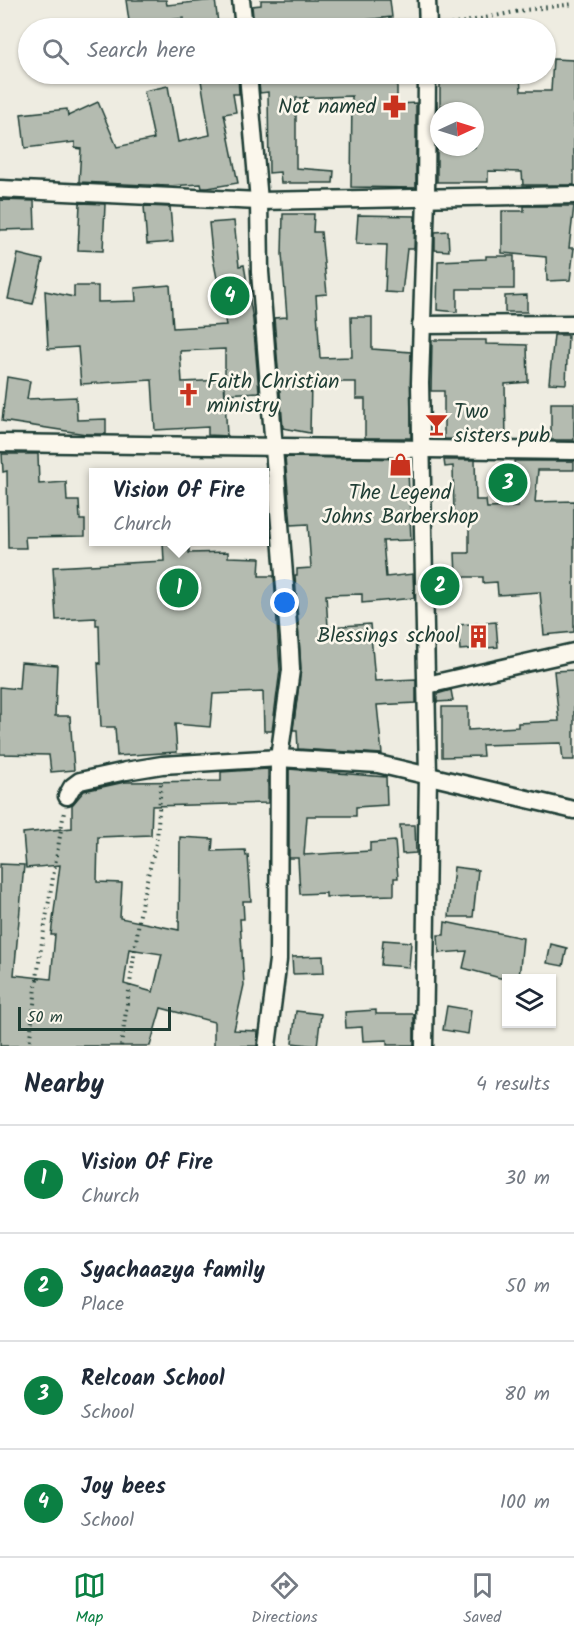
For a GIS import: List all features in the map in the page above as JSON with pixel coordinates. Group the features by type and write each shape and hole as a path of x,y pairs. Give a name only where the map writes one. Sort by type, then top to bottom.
{"street":[{"path":"241,0 243,18"},
{"path":"427,0 428,18"},
{"path":"249,84 259,201 260,272 291,670 279,758 278,960 267,1046"},
{"path":"424,1046 429,775 421,325 426,198 427,84"},
{"path":"0,189 259,201 574,195"},
{"path":"421,325 574,324"},
{"path":"0,443 146,446 274,445 422,450 574,451"},
{"path":"427,685 574,652"},
{"path":"67,796 72,787 80,781 162,765 279,758 378,764 574,810"}],"path":[{"path":"485,18 574,4"},
{"path":"121,1046 142,900 157,839 162,765"},
{"path":"29,1046 40,954 67,796"}],"building":[{"path":"126,0 166,0 167,5 215,0 217,18 184,18 129,18"},
{"path":"261,0 390,0 392,17 253,18 252,6 261,5"},
{"path":"556,59 574,60 574,185 523,185 522,172 488,171 488,182 437,182 437,156 484,156 484,102 440,102 440,84 521,84 521,91 551,91 551,84 556,84"},
{"path":"202,84 238,84 239,94 233,94 236,112 224,114 238,183 202,188 201,184 168,186 79,182 81,149 75,148 75,142 25,148 21,114 67,109 68,116 98,102 117,147 154,139 144,91 168,86 178,142 210,135"},
{"path":"259,84 397,84 397,104 416,103 416,188 351,187 352,96 296,98 296,168 334,171 333,183 281,183 280,172 269,173 268,92 260,93"},
{"path":"0,200 34,201 35,229 0,230"},
{"path":"80,203 105,204 103,251 78,250"},
{"path":"144,206 170,207 173,242 147,244"},
{"path":"524,206 574,206 569,248 574,248 570,280 547,281 546,257 502,253 502,211 524,211"},
{"path":"283,214 314,214 313,232 321,232 327,294 316,295 320,358 352,357 351,317 372,317 372,349 411,352 411,438 365,438 365,399 356,399 356,382 311,382 310,433 283,428 274,318 287,317 282,254"},
{"path":"358,215 415,216 414,249 407,249 402,293 385,292 387,245 356,244"},
{"path":"234,221 239,266 244,265 253,320 259,392 225,394 225,349 180,351 182,382 224,380 227,436 208,435 208,427 155,430 152,380 81,384 78,347 48,349 45,291 74,297 74,286 98,286 98,302 136,301 135,288 170,285 173,328 226,325 212,253 209,223"},
{"path":"448,231 449,251 435,250 435,232"},
{"path":"18,254 43,260 33,304 8,299"},
{"path":"486,256 514,256 514,289 457,289 457,312 437,310 438,261 486,259"},
{"path":"527,295 527,312 505,312 505,296"},
{"path":"554,335 568,335 566,384 549,383"},
{"path":"432,340 486,340 486,344 527,345 528,382 505,384 506,440 444,439 444,391 431,391"},
{"path":"7,377 30,381 27,399 76,397 77,420 106,419 106,434 86,434 2,421"},
{"path":"551,403 574,403 574,440 551,440"},
{"path":"2,454 38,454 39,484 66,482 67,501 79,501 80,520 85,520 85,536 25,537 26,548 8,548 7,471 3,472"},
{"path":"285,457 411,459 411,468 408,470 411,540 383,541 386,577 413,574 414,598 362,603 362,594 326,595 328,627 370,624 375,681 416,679 416,703 377,705 382,754 298,749 297,730 293,730 301,669 295,575 297,575 297,569 311,568 308,524 291,525"},
{"path":"444,460 475,460 476,500 486,500 487,508 518,507 521,470 514,469 514,461 574,461 574,470 538,470 535,502 574,501 574,632 544,635 540,592 498,595 497,582 483,583 483,577 456,577 455,553 469,553 469,518 454,517 453,466 445,467"},
{"path":"163,546 189,546 189,553 228,552 228,557 260,558 259,576 274,576 280,670 272,731 264,731 263,692 213,694 210,727 175,724 177,752 117,756 115,727 101,727 99,625 96,625 96,618 56,620 53,567 164,561"},
{"name":"Blessings school","path":"496,622 498,647 460,650 458,625"},
{"path":"21,662 57,665 55,716 70,716 74,770 51,772 49,755 0,754 0,687 19,689"},
{"path":"574,670 574,760 563,760 561,743 482,745 483,756 442,757 442,707 468,707 468,730 518,727 518,723 559,721 554,671"},
{"path":"451,690 453,701 437,702 437,694"},
{"path":"268,769 268,803 152,806 151,835 98,837 97,882 122,883 120,918 179,930 180,837 213,839 212,851 245,850 246,856 248,855 251,901 243,901 244,919 240,919 244,985 234,1030 258,1031 257,1046 214,1046 214,1022 161,1008 150,1046 0,1046 0,864 24,865 14,975 51,979 55,935 51,935 60,865 26,868 23,833 72,828 72,805 84,791 125,782 221,781 221,772","holes":["129,949 162,954 153,992 124,984"]},
{"path":"289,769 386,777 387,805 356,807 356,816 307,816 304,855 370,851 370,843 395,841 398,878 394,878 394,895 326,897 326,893 300,894 298,858 289,858"},
{"path":"400,825 415,825 416,853 402,854"},
{"path":"454,867 478,870 473,917 449,917"},
{"path":"445,922 523,938 519,974 502,974 500,978 463,968 467,951 439,953 438,935 444,935"},
{"path":"383,940 411,942 409,967 381,965"},
{"path":"551,944 567,948 563,966 547,963"},
{"path":"323,956 324,973 293,974 292,957"},
{"path":"447,1006 471,1010 468,1034 443,1030"},
{"path":"376,1010 376,1014 414,1014 414,1045 387,1045 387,1040 363,1041 362,1027 346,1028 345,1012"},
{"path":"296,1011 321,1014 317,1046 292,1043"}],"place":[{"name":"Not named","path":"394,107"},
{"name":"Joy bees","path":"230,296"},
{"name":"Faith Christian ministry","path":"189,394"},
{"name":"Two sisters pub","path":"436,424"},
{"name":"The Legend Johns Barbershop","path":"400,465"},
{"name":"Relcoan School","path":"508,483"},
{"name":"Syachaazya family","path":"440,586"},
{"name":"Vision Of Fire","path":"179,588"},
{"name":"Blessings school","path":"478,636"}]}
